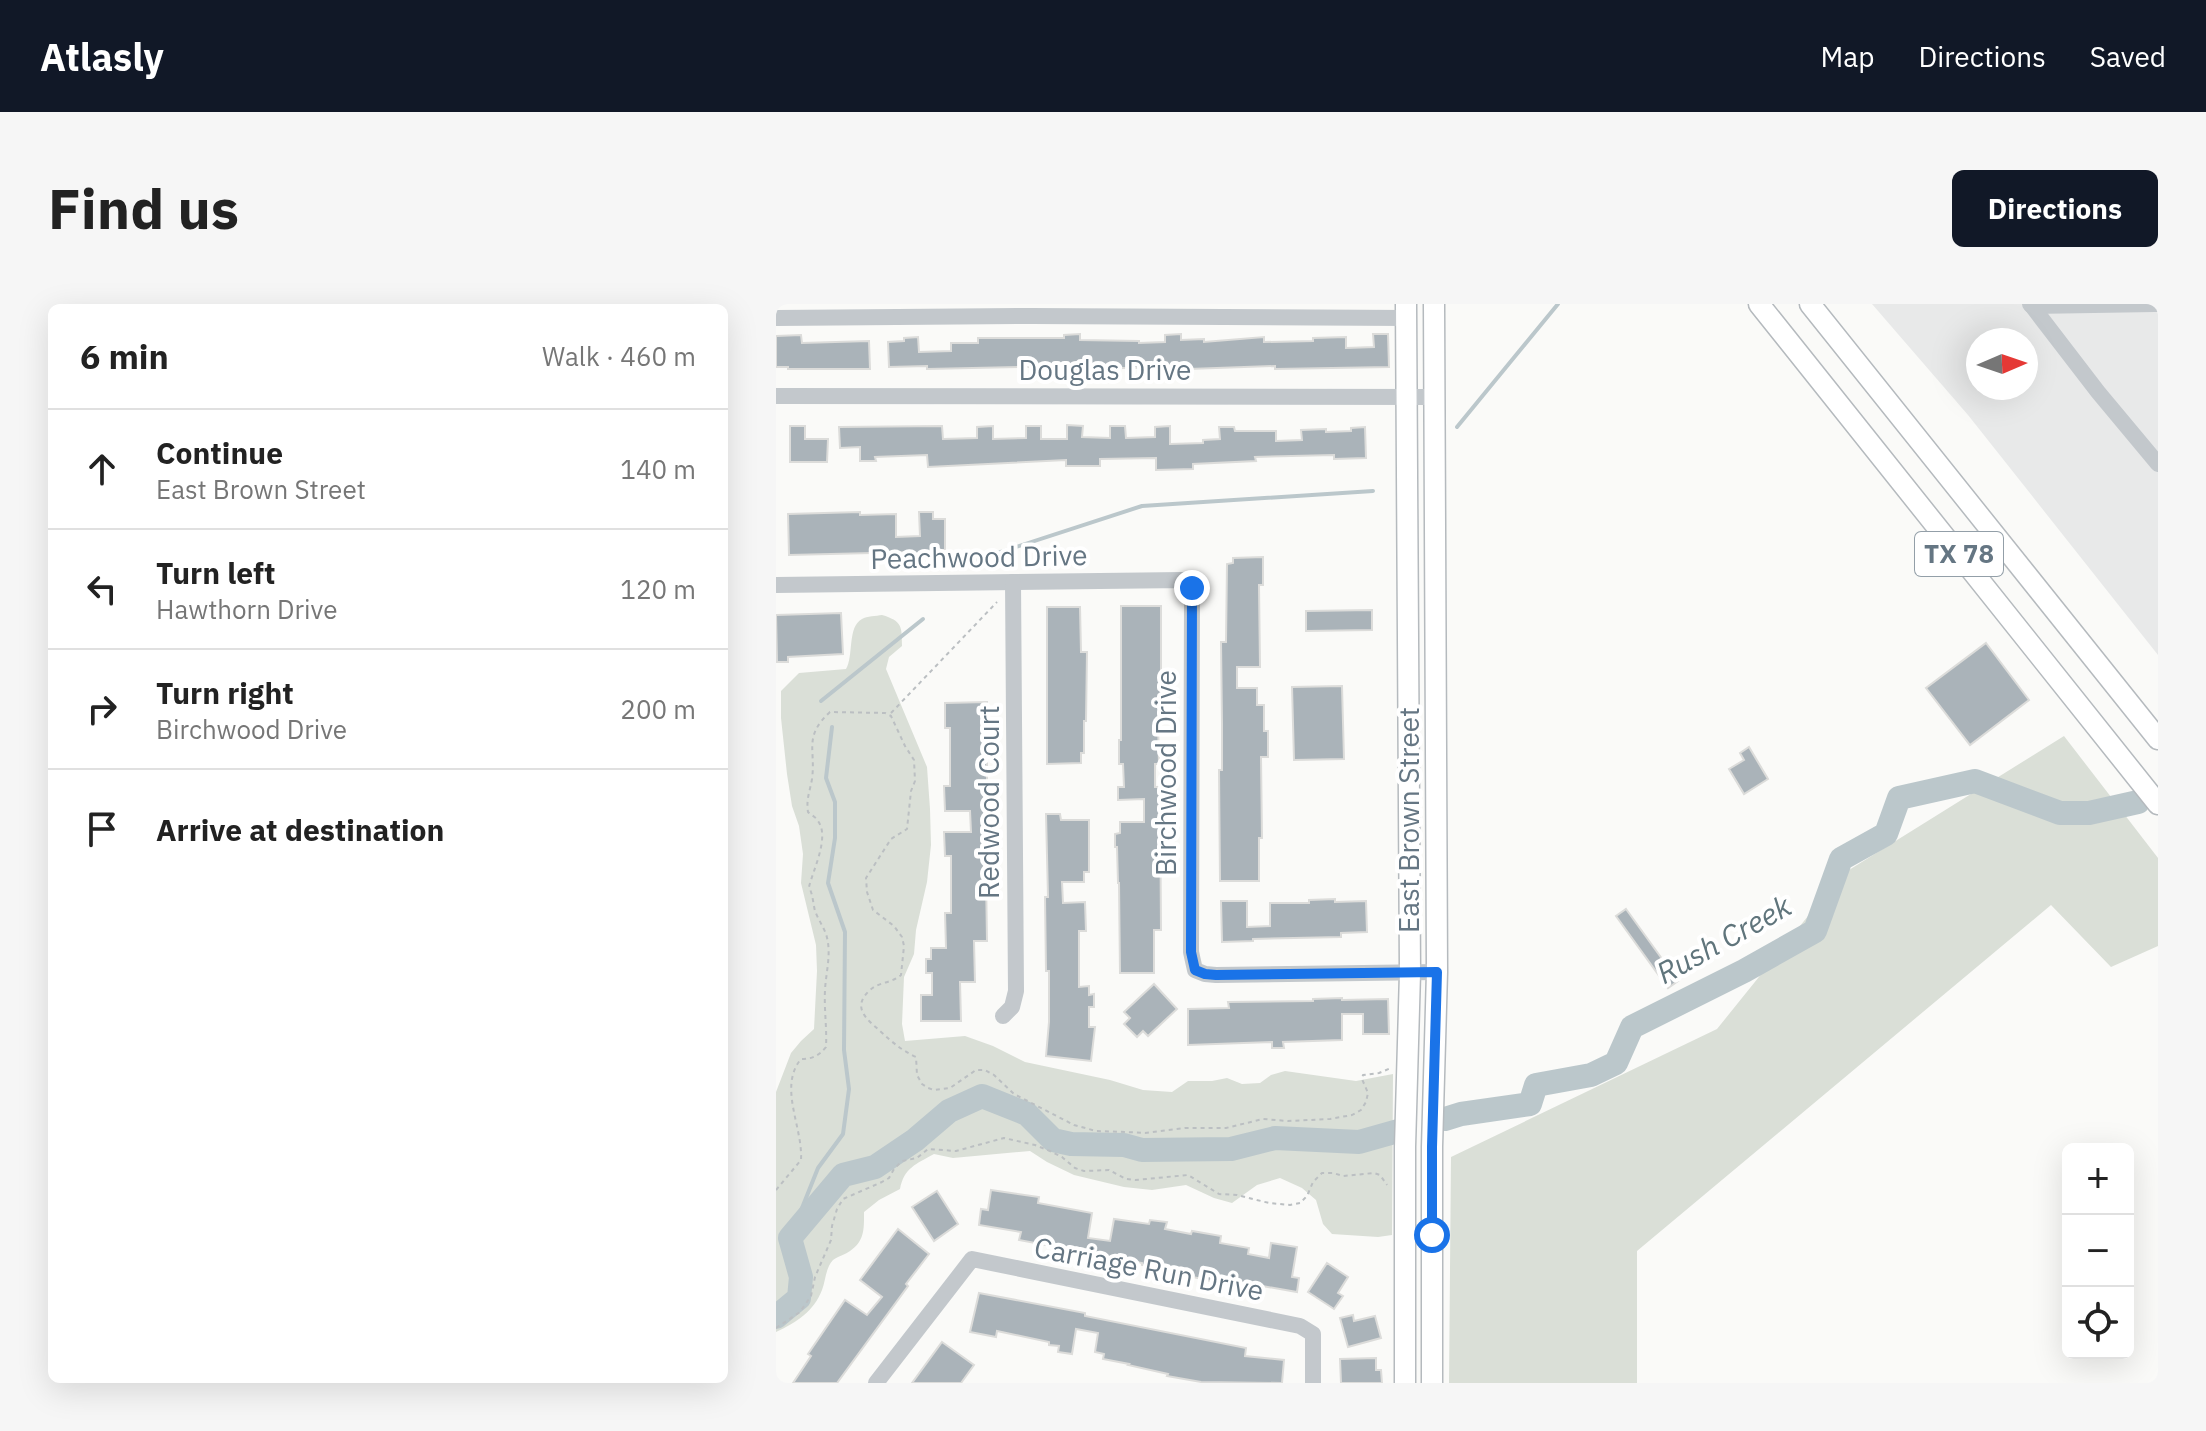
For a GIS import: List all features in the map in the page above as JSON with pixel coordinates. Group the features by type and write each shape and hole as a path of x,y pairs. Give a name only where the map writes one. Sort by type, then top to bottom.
{"main road":[{"name":"East Brown Street","path":"1432,1383 1432,1147 1437,972 1434,304"},
{"name":"TX 78","path":"1759,304 2158,804"},
{"name":"TX 78","path":"1810,304 2158,739"},
{"name":"East Brown Street","path":"1405,1383 1405,1147 1410,973 1406,311"},
{"path":"1409,778 1437,778"}],"street":[{"path":"2031,305 2155,304"},
{"path":"2031,305 2158,464"},
{"path":"776,318 1406,311"},
{"name":"Douglas Drive","path":"776,396 1434,397"},
{"name":"Peachwood Drive","path":"776,585 1013,591 1183,580"},
{"name":"Birchwood Drive","path":"1183,580 1192,588 1191,952 1195,970 1216,975 1410,973"},
{"name":"Redwood Court","path":"1003,1016 1012,1007 1016,991 1013,591"},
{"path":"1410,973 1437,972"},
{"name":"Carriage Run Drive","path":"876,1383 972,1259 1300,1326 1313,1334 1313,1383"}],"path":[{"path":"889,715 999,600 1013,591"},
{"path":"776,1190 801,1160 800,1133 790,1096 792,1076 801,1059 821,1054 826,1047 828,952 826,934 819,923 809,887 823,833 820,822 808,812 806,802 812,782 811,747 819,722 830,712 891,716 914,760 915,781 907,829 891,839 866,878 873,910 894,926 902,937 901,975 895,981 880,982 871,988 864,996 862,1009 864,1018 888,1040 916,1057 917,1075 922,1084 934,1090 950,1088 976,1070 985,1070 1014,1094 1074,1125 1096,1131 1145,1133 1185,1128 1226,1128 1263,1119 1288,1121 1352,1115 1361,1110 1368,1093 1363,1075 1390,1069 1394,1063"},
{"path":"776,1328 806,1306 831,1240 837,1209 843,1199 889,1178 902,1161 917,1158 928,1149 956,1151 1004,1138 1050,1151 1084,1171 1109,1170 1135,1180 1188,1175 1219,1194 1290,1205 1300,1203 1307,1196 1313,1182 1322,1173 1343,1176 1374,1173 1387,1184"}],"shaded area":[{"path":"1872,304 2158,304 2158,655 1968,415"},
{"path":"882,615 897,622 901,629 902,646 889,657 886,669 927,767 930,809 931,845 927,882 914,954 904,977 902,1024 905,1041 965,1036 1025,1062 1143,1090 1172,1092 1188,1081 1227,1078 1242,1084 1260,1083 1271,1075 1285,1071 1356,1081 1393,1074 1392,1235 1332,1234 1323,1224 1316,1200 1302,1188 1280,1178 1257,1185 1232,1203 1186,1185 1152,1190 1074,1175 1030,1151 953,1158 934,1154 908,1171 900,1189 864,1212 861,1238 855,1247 830,1263 814,1304 797,1320 776,1332 776,1092 791,1053 814,1029 817,971 816,945 801,883 803,854 787,774 781,691 799,673 846,669 857,623 866,617"},
{"path":"2064,736 2158,858 2158,946 2111,967 2051,905 1637,1251 1637,1383 1449,1383 1451,1157 1717,1029 1841,875"}],"building":[{"path":"1080,334 1080,340 1139,343 1165,342 1165,335 1181,334 1181,340 1204,339 1204,342 1264,337 1264,342 1346,337 1346,348 1374,347 1373,334 1388,334 1389,367 889,367 888,342 904,341 904,338 918,337 919,352 951,351 951,343 978,343 978,338 1064,338 1064,335"},
{"path":"801,335 802,343 869,341 870,369 776,367 776,336"},
{"path":"1067,425 1083,426 1082,437 1110,438 1110,426 1125,426 1126,438 1155,437 1155,427 1170,426 1170,444 1220,439 1219,427 1234,427 1235,431 1276,431 1276,441 1302,440 1301,430 1351,431 1351,428 1365,427 1366,458 1334,459 1334,455 1255,457 1256,461 1193,464 1193,469 1156,470 1156,458 1100,459 1100,466 1066,466 1066,460 928,467 927,455 875,457 876,461 860,461 860,447 840,448 839,427 942,426 943,439 977,438 977,427 993,426 993,439 1026,438 1026,426 1041,426 1041,439 1067,439"},
{"path":"790,426 805,426 805,439 828,439 827,462 790,462"},
{"path":"860,512 860,515 896,514 896,537 920,536 919,512 933,512 933,519 945,519 945,550 935,550 935,554 789,555 788,514"},
{"path":"1263,557 1263,585 1259,585 1260,667 1237,667 1237,688 1257,688 1257,705 1264,705 1264,731 1268,731 1268,757 1261,757 1259,881 1220,881 1221,642 1226,642 1227,564 1233,563 1233,558"},
{"path":"1121,606 1161,606 1161,721 1158,721 1159,764 1155,764 1155,787 1160,787 1161,930 1154,930 1154,973 1120,973 1115,834 1120,833 1120,822 1144,822 1144,799 1118,800 1118,787 1124,787 1123,764 1119,764"},
{"path":"1047,607 1080,607 1081,652 1087,652 1086,721 1081,763 1047,764"},
{"path":"1372,610 1372,630 1306,631 1306,611"},
{"path":"841,613 843,654 788,657 788,662 777,662 776,615"},
{"path":"1986,643 2029,700 1970,745 1926,688"},
{"path":"1342,686 1344,759 1294,760 1292,687"},
{"path":"987,702 987,941 974,941 975,982 960,982 961,1021 921,1021 921,995 932,995 932,973 926,973 926,959 931,959 931,948 946,948 945,913 951,913 951,856 945,856 944,832 971,832 970,811 945,811 944,786 950,786 950,728 945,728 945,703"},
{"path":"1749,747 1768,779 1744,794 1729,769 1744,760 1740,753"},
{"path":"1046,814 1060,814 1061,820 1089,820 1089,872 1084,872 1084,882 1062,882 1063,903 1085,902 1086,931 1079,931 1079,987 1089,986 1089,995 1094,994 1094,1007 1089,1007 1089,1027 1095,1027 1091,1061 1046,1056 1049,971 1046,971"},
{"path":"1335,899 1335,902 1366,901 1367,932 1341,933 1341,937 1222,942 1221,901 1247,901 1247,927 1270,926 1270,903"},
{"path":"1626,909 1678,981 1668,988 1616,916"},
{"path":"1154,984 1177,1009 1148,1036 1143,1031 1137,1037 1124,1024 1130,1018 1124,1012"},
{"path":"1388,999 1389,1034 1363,1034 1363,1014 1342,1014 1342,1040 1283,1042 1284,1048 1272,1048 1272,1042 1188,1045 1188,1009 1229,1008 1228,1002"},
{"path":"991,1190 1039,1197 1038,1203 1092,1213 1088,1238 1110,1241 1114,1219 1149,1224 1150,1220 1167,1222 1165,1229 1221,1236 1220,1243 1249,1248 1248,1254 1269,1258 1271,1243 1297,1247 1292,1277 1299,1278 1297,1292 1251,1284 1250,1288 1224,1284 1142,1263 1019,1240 1021,1232 979,1225 981,1209 988,1210"},
{"path":"937,1191 958,1224 934,1241 912,1207"},
{"path":"898,1229 929,1254 906,1284 908,1286 837,1383 793,1383 811,1356 808,1354 845,1300 867,1315 882,1297 860,1280"},
{"path":"1327,1263 1348,1277 1338,1293 1343,1296 1334,1309 1308,1292"},
{"path":"979,1293 1246,1348 1245,1356 1284,1360 1282,1383 1201,1382 1167,1376 1103,1359 1104,1354 1095,1352 1098,1333 1076,1329 1072,1354 1058,1352 1059,1346 1049,1345 1049,1342 997,1331 996,1337 970,1332"},
{"path":"1353,1315 1354,1321 1375,1316 1381,1338 1348,1347 1340,1318"},
{"path":"942,1342 974,1365 961,1383 912,1383"},
{"path":"1376,1358 1376,1370 1381,1370 1382,1383 1341,1383 1340,1359"}],"waterway":[{"path":"1457,427 1558,304"},
{"path":"976,560 1142,506 1373,491"},
{"path":"821,701 923,619"},
{"path":"790,1238 818,1168 843,1134 849,1089 844,1050 845,932 828,883 835,838 835,802 826,778 832,727"},
{"name":"Rush Creek","path":"1445,1119 1530,1104 1536,1085 1591,1075 1616,1063 1632,1027 1744,971 1815,931 1841,859 1886,834 1899,798 1975,781 2060,813 2089,813 2138,802"},
{"name":"Rush Creek","path":"776,1317 799,1298 801,1277 790,1238 843,1175 875,1167 915,1140 949,1111 982,1096 1027,1114 1053,1140 1071,1144 1124,1145 1142,1150 1231,1149 1275,1138 1359,1142 1398,1131"}],"route":[{"path":"1192,588 1191,952 1195,970 1216,975 1437,972 1432,1235"}]}
